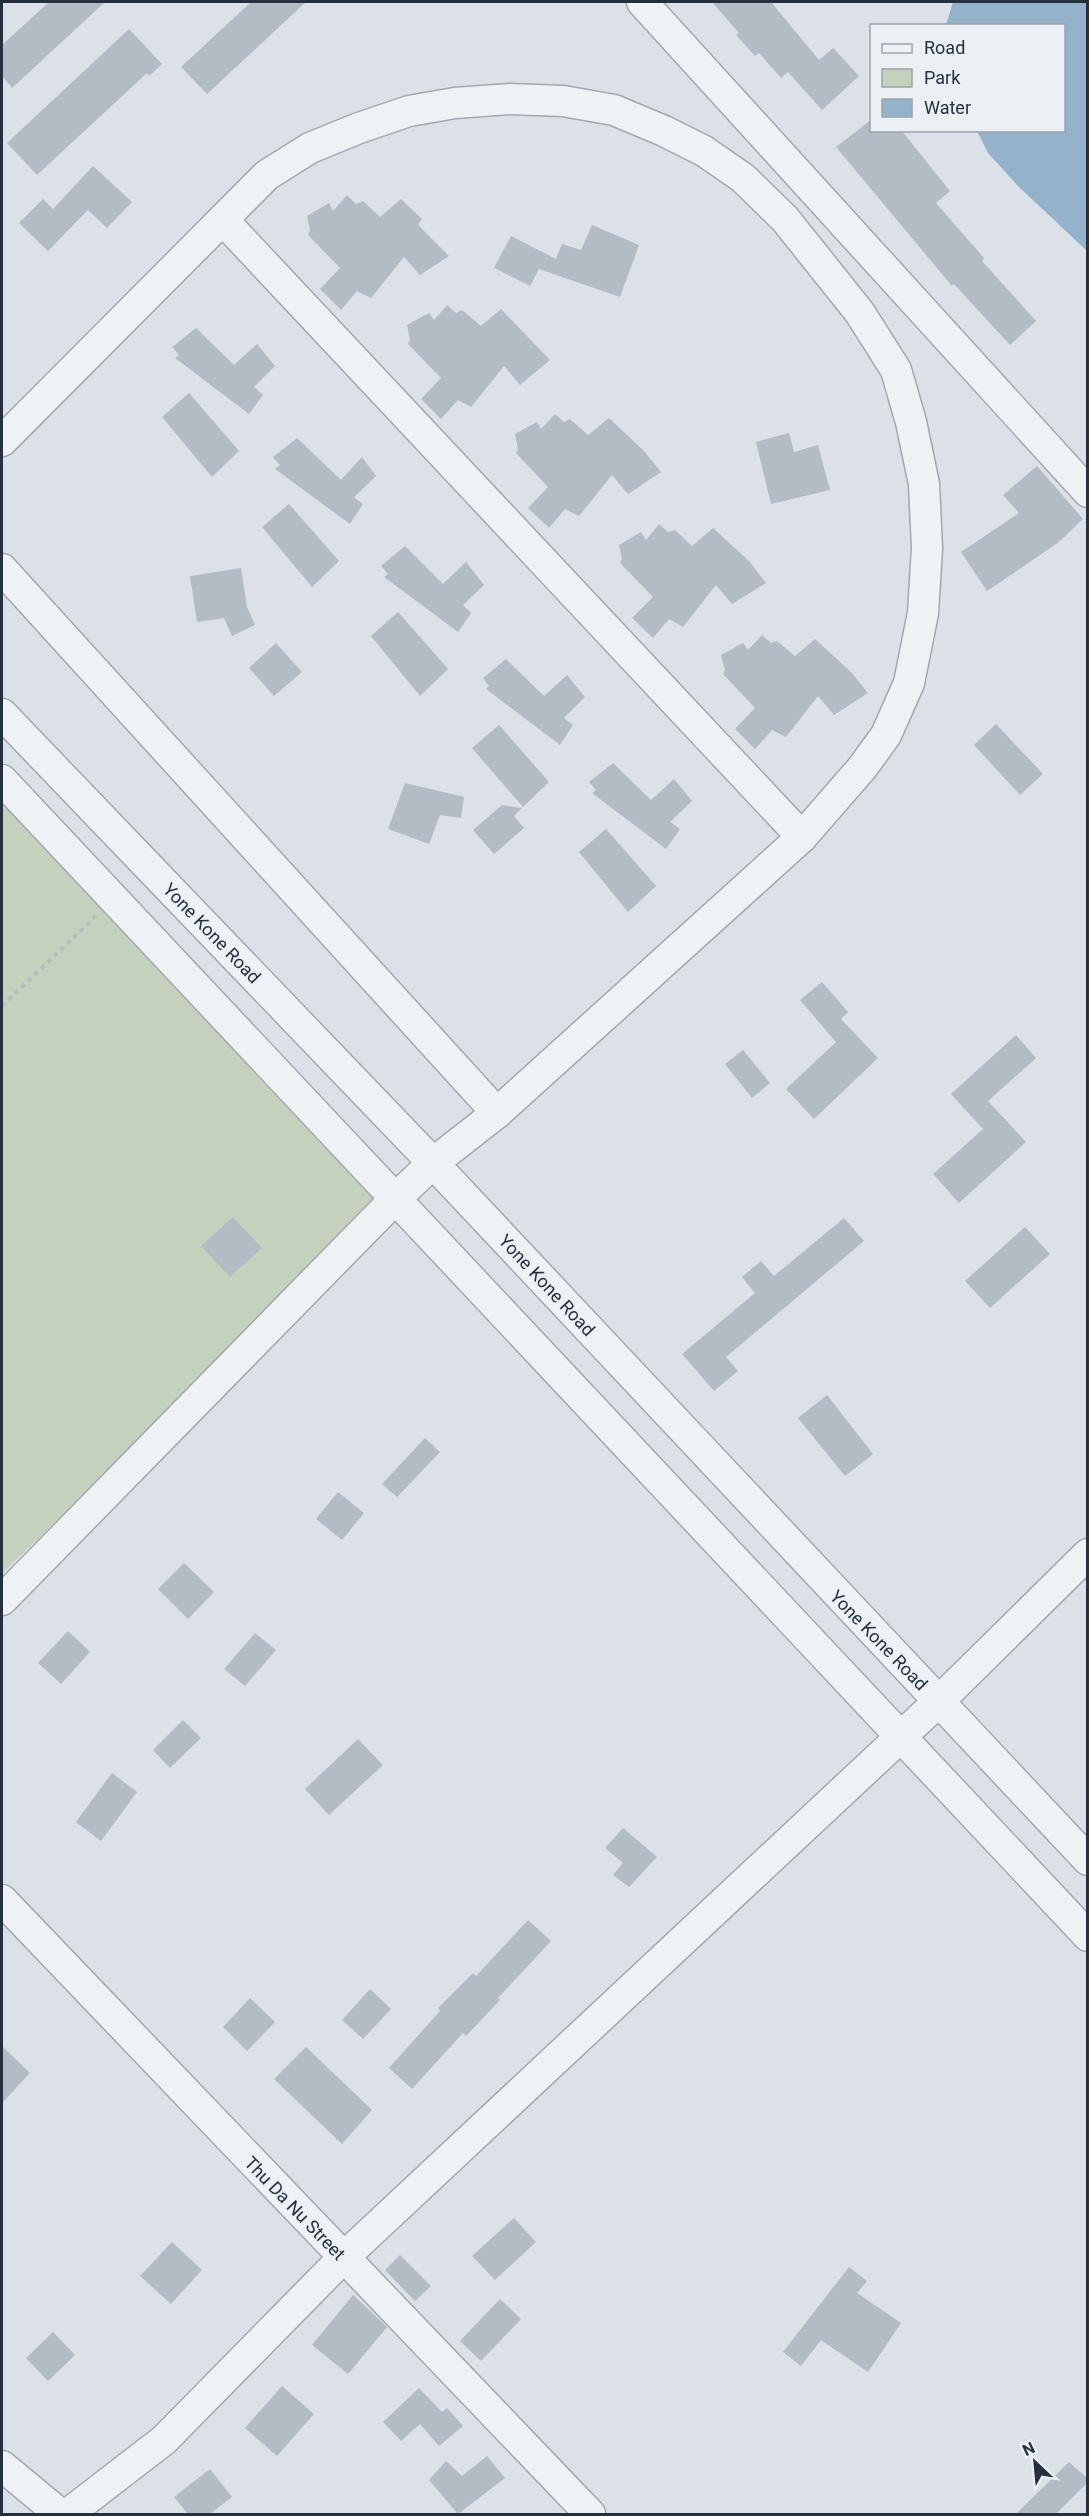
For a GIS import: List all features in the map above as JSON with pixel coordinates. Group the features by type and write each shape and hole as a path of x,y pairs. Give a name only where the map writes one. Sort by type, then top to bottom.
{"street":[{"path":"642,2 1088,492"},
{"path":"2,441 267,175 320,144 409,111 455,103 510,99 563,101 614,110 664,131 704,152 743,178 785,219 860,312 896,369 911,422 924,484 927,548 923,613 909,683 891,724 862,768 802,837 497,1113 433,1163 396,1198 2,1600"},
{"path":"224,220 802,837"},
{"path":"2,569 497,1113"},
{"name":"Yone Kone Road","path":"2,714 433,1163 1088,1860"},
{"path":"2,780 1088,1936"},
{"path":"703,1525 740,1492"},
{"path":"68,2514 164,2440 342,2258 938,1702 1088,1554"},
{"name":"Thu Da Nu Street","path":"2,1900 342,2258 590,2514"},
{"path":"2,2466 60,2514"}],"path":[{"path":"2,1006 113,899"}],"green space":[{"path":"2,780 396,1198 2,1573"}],"water":[{"path":"953,2 1087,2 1087,251 1019,187 988,153 978,132 1065,132 1065,24 946,24"}],"building":[{"path":"49,2 105,2 12,88 2,76 2,45"},
{"path":"251,2 306,2 207,94 181,67"},
{"path":"712,2 771,2 819,60 833,48 859,76 822,110 788,72 781,78 759,53 755,56 736,35 739,33"},
{"path":"129,29 162,64 149,76 147,73 37,175 7,143"},
{"path":"870,121 870,132 903,132 950,191 936,203 984,258 982,261 1036,321 1010,345 954,284 952,286 836,147"},
{"path":"93,166 132,202 107,228 88,210 48,251 19,223 43,199 53,209"},
{"path":"347,195 356,204 363,201 380,217 401,199 422,219 418,225 449,256 420,275 404,257 371,298 357,291 341,310 320,289 340,268 308,235 310,230 307,216 329,203 333,211"},
{"path":"592,225 639,245 620,297 539,269 530,286 494,268 511,236 556,259 562,244 581,250"},
{"path":"447,305 456,313 462,310 481,326 501,309 550,360 520,385 504,366 471,407 458,400 441,419 421,399 441,378 408,344 410,340 407,325 429,313 434,320"},
{"path":"196,328 234,365 257,344 275,366 254,387 263,395 249,414 175,358 179,355 172,347"},
{"path":"189,393 239,451 212,477 162,417"},
{"path":"555,414 564,422 570,419 588,435 609,418 644,451 661,472 628,494 612,475 579,516 565,509 549,528 528,508 548,487 516,453 518,449 515,434 537,422 541,429"},
{"path":"789,433 794,452 818,445 830,490 771,504 756,442"},
{"path":"297,438 341,480 362,457 376,476 354,497 363,504 350,524 275,469 280,465 273,457"},
{"path":"1037,466 1083,519 1059,542 987,591 961,552 1019,513 1003,495"},
{"path":"289,504 339,561 312,587 262,527"},
{"path":"659,524 668,532 675,530 692,546 713,528 749,561 766,583 732,604 716,585 683,627 669,619 653,638 632,618 653,597 620,563 622,559 619,545 641,532 646,540"},
{"path":"405,546 443,584 466,562 484,585 463,605 471,613 458,632 384,577 388,574 381,566"},
{"path":"241,568 247,607 255,625 232,636 224,618 197,622 190,576"},
{"path":"398,612 448,669 420,696 371,636"},
{"path":"762,635 771,643 777,641 795,656 815,639 851,672 868,693 834,715 818,696 786,737 772,730 755,749 735,729 755,708 723,674 725,670 721,655 743,643 748,650"},
{"path":"276,643 302,672 274,696 249,668"},
{"path":"506,659 544,696 567,675 585,697 564,718 573,725 560,745 486,689 489,686 483,678"},
{"path":"996,724 1043,774 1020,795 974,745"},
{"path":"499,725 549,782 523,807 472,748"},
{"path":"613,763 651,800 674,779 692,801 670,822 680,829 666,849 592,793 596,790 589,782"},
{"path":"405,783 464,797 461,818 440,815 429,844 388,829"},
{"path":"502,805 522,808 514,816 524,828 494,854 473,830"},
{"path":"606,829 656,886 628,912 579,852"},
{"path":"822,982 848,1012 841,1019 878,1058 814,1119 786,1089 836,1042 800,1000"},
{"path":"1016,1035 1036,1058 988,1101 1026,1142 959,1203 933,1174 983,1129 951,1094"},
{"path":"743,1050 770,1083 752,1098 725,1064"},
{"path":"233,1217 262,1248 230,1277 201,1246"},
{"path":"844,1218 864,1241 726,1357 738,1371 714,1391 682,1354 755,1293 742,1277 761,1261 774,1276"},
{"path":"1025,1227 1050,1254 990,1308 965,1281"},
{"path":"827,1395 873,1454 845,1476 798,1418"},
{"path":"425,1438 440,1452 397,1497 382,1484"},
{"path":"338,1492 364,1513 342,1540 316,1519"},
{"path":"184,1563 214,1592 188,1619 158,1589"},
{"path":"68,1631 90,1652 61,1684 38,1663"},
{"path":"255,1633 276,1650 245,1686 224,1669"},
{"path":"183,1720 201,1738 170,1768 153,1750"},
{"path":"358,1739 383,1765 329,1815 305,1789"},
{"path":"112,1773 137,1792 101,1841 76,1822"},
{"path":"623,1828 657,1857 629,1887 613,1875 623,1863 605,1848"},
{"path":"528,1920 551,1941 498,1998 500,2000 466,2036 463,2033 412,2089 389,2068 440,2011 438,2008 473,1973 476,1976"},
{"path":"370,1989 391,2009 363,2039 342,2020"},
{"path":"250,1998 275,2022 247,2051 223,2027"},
{"path":"2,2046 30,2073 2,2103"},
{"path":"306,2047 372,2110 342,2144 274,2079"},
{"path":"514,2218 536,2242 495,2280 472,2256"},
{"path":"172,2242 202,2270 171,2304 140,2276"},
{"path":"400,2255 431,2286 415,2301 385,2270"},
{"path":"849,2267 867,2281 857,2293 901,2323 868,2372 821,2340 801,2366 783,2352"},
{"path":"353,2295 387,2327 348,2374 312,2345"},
{"path":"500,2299 521,2319 481,2361 460,2341"},
{"path":"53,2332 75,2355 48,2381 26,2358"},
{"path":"282,2386 314,2414 277,2456 245,2428"},
{"path":"419,2388 442,2412 447,2408 463,2426 439,2446 420,2424 401,2441 383,2422"},
{"path":"487,2456 505,2478 458,2514 429,2480 446,2461 462,2476"},
{"path":"1069,2462 1088,2479 1088,2482 1056,2514 1016,2514"},
{"path":"210,2469 232,2497 210,2514 188,2514 174,2497"}]}
